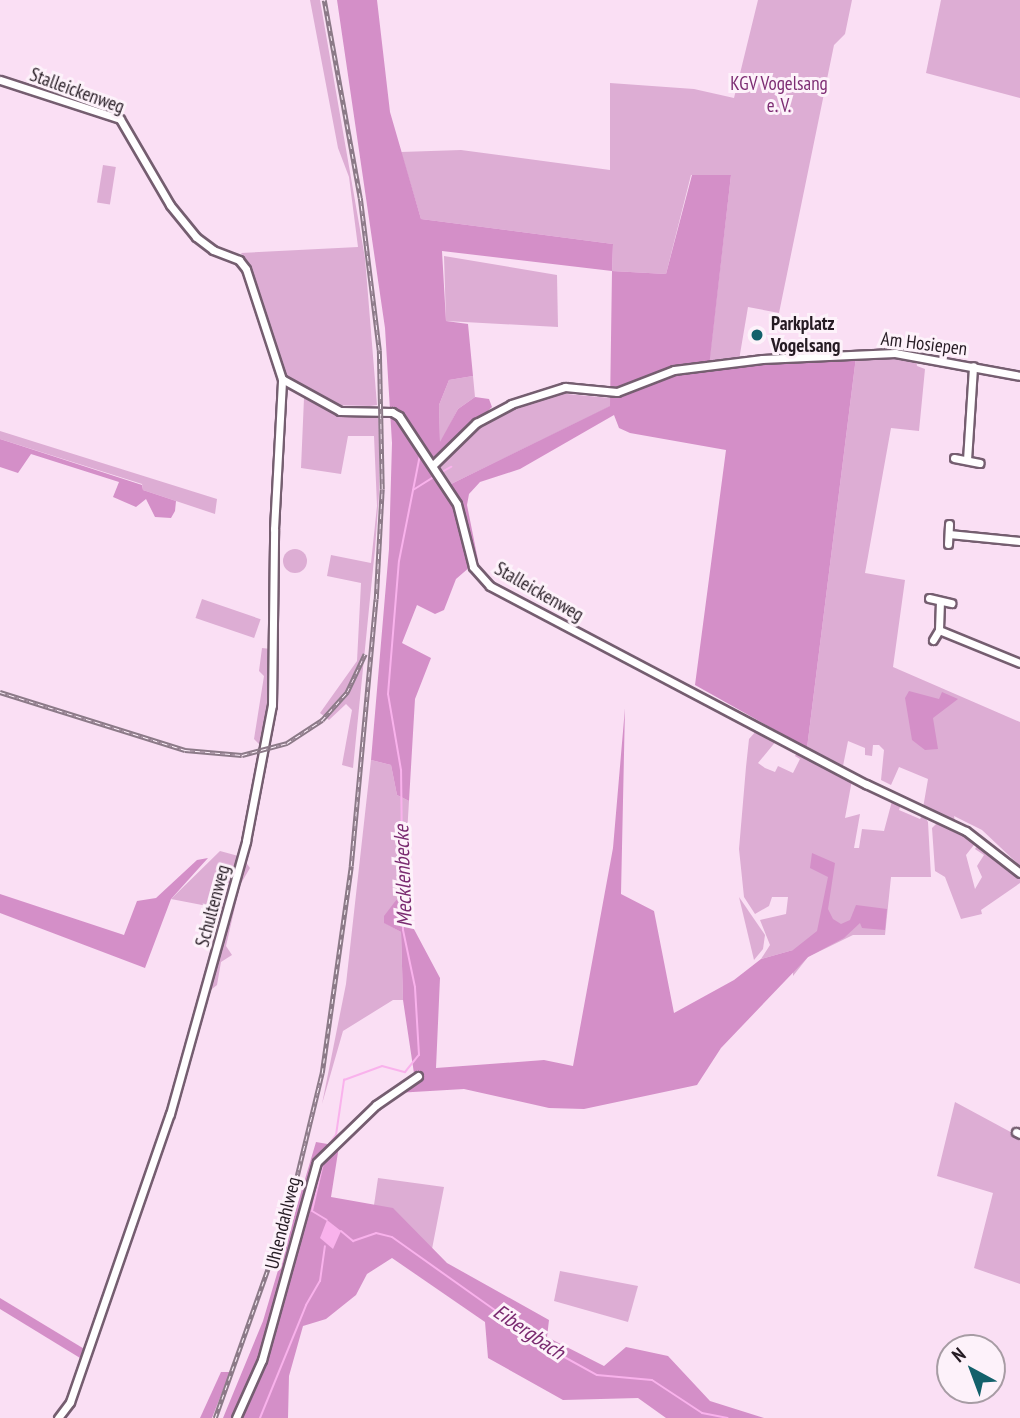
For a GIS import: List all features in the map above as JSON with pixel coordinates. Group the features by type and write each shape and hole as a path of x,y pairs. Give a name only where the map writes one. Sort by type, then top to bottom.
{"street":[{"name":"Stalleickenweg","path":"0,79 120,119 170,205 196,237 239,260 246,269 282,379 340,411 395,414 438,471 457,504 473,567 490,586 866,784 966,831 1020,873"},
{"name":"Am Hosiepen","path":"438,471 476,423 555,388 617,392 664,372 812,356 895,354 1020,376"},
{"path":"967,460 973,366"},
{"name":"Schultenweg","path":"58,1418 77,1382 174,1103 246,841 272,705 274,529 282,379"},
{"path":"954,458 981,463"},
{"path":"948,544 949,524"},
{"path":"948,534 1020,541"},
{"path":"929,598 951,603"},
{"path":"933,640 939,631 940,601"},
{"path":"939,631 1020,663"},
{"name":"Uhlendahlweg","path":"236,1418 262,1360 313,1171 323,1155 376,1105 418,1076"}],"green space":[{"path":"310,0 320,0 365,258 377,405 330,405 286,377 268,335 250,264 241,253 358,247 349,177 338,148"},
{"name":"KGV Vogelsang e. V.","path":"758,0 852,0 845,34 834,45 779,313 748,307 739,360 709,363 731,175 691,175 666,274 612,271 613,244 421,219 401,152 461,150 610,170 610,83 694,89 734,98"},
{"path":"941,0 1020,0 1020,98 926,73"},
{"path":"103,165 116,167 110,205 97,203"},
{"path":"444,256 557,275 558,327 446,321"},
{"path":"856,357 916,359 917,366 925,369 919,431 891,428 865,573 905,580 893,667 1020,722 1020,866 982,830 954,816 955,822 923,808 928,779 899,767 891,785 881,780 884,750 879,745 873,745 872,756 865,755 865,748 848,741 843,766 807,748"},
{"path":"473,376 475,397 458,409 440,444 439,405 449,380"},
{"path":"556,393 611,398 611,406 449,485 436,465 460,439 481,424"},
{"path":"304,398 335,412 379,416 379,494 375,549 353,768 342,765 352,710 346,704 329,720 320,713 357,661 361,583 327,576 331,555 371,563 377,506 374,436 348,436 341,474 301,468"},
{"path":"0,431 217,499 215,514 143,490 142,484 0,439"},
{"path":"295,549 303,553 307,561 303,569 295,573 287,569 283,561 287,553"},
{"path":"202,599 261,619 254,638 195,618"},
{"path":"262,648 271,649 265,750 254,739 264,676 259,671"},
{"path":"757,730 777,740 758,763 765,768 775,772 778,766 793,773 800,759 795,756 798,751 852,780 845,818 860,814 854,848 859,848 862,829 884,831 892,801 901,804 899,810 920,819 923,814 928,822 931,877 891,877 885,935 853,935 808,957 793,976 793,950 761,959 770,945 760,920 786,914 788,897 772,897 769,906 755,914 744,897 739,849 749,739"},
{"path":"371,760 391,765 397,795 409,801 406,851 396,855 397,899 385,923 401,932 403,1000 393,1000 343,1031 322,1104 346,984"},
{"path":"939,821 977,841 966,855 975,889 982,877 977,866 984,855 975,849 979,843 1020,878 1020,883 981,910 982,914 961,919 945,877 935,871 932,828"},
{"path":"220,851 242,857 250,868 240,885 226,946 232,955 221,962 217,985 207,993 228,910 171,899"},
{"path":"739,897 765,935 763,949 754,960"},
{"path":"955,1102 1020,1137 1020,1284 974,1268 993,1193 937,1176"},
{"path":"378,1178 444,1187 432,1249 413,1230 374,1205"},
{"path":"560,1271 638,1286 628,1322 554,1301"}],"shaded area":[{"path":"337,0 377,0 390,112 421,219 613,244 612,271 666,274 692,175 731,175 709,367 856,357 807,748 695,685 726,450 630,433 619,428 614,415 520,469 480,482 469,494 467,505 478,560 456,579 444,610 435,614 417,605 402,643 431,658 415,699 409,801 397,795 391,765 371,760 389,549 392,443 385,328","holes":["442,251 612,271 610,406 445,487 433,463 492,407 489,399 475,397 458,409 440,442 439,405 449,380 473,376 468,324 446,321"]},
{"path":"0,439 142,485 143,490 176,501 175,511 171,518 155,517 146,499 136,507 113,497 119,482 31,454 18,473 0,467"},
{"path":"909,691 939,699 942,692 958,699 933,718 938,749 925,750 912,740 905,698"},
{"path":"625,708 621,894 654,911 674,1013 734,980 761,959 793,950 817,931 828,877 810,868 812,853 835,863 828,909 833,919 841,924 850,920 856,905 887,909 885,930 862,928 860,923 844,938 808,957 721,1048 697,1085 584,1109 549,1108 464,1089 396,1093 415,1080 403,1000 401,932 384,923 384,916 397,899 396,855 406,851 407,916 440,978 436,1068 544,1060 573,1066 613,848"},
{"path":"208,858 171,899 145,968 0,913 0,894 124,935 137,901 156,898 197,860"},
{"path":"316,1142 339,1146 331,1197 393,1208 447,1263 549,1320 547,1337 604,1366 626,1347 668,1356 710,1401 764,1418 666,1418 638,1398 563,1400 488,1358 485,1322 392,1258 367,1274 356,1295 326,1319 303,1326 289,1376 288,1418 223,1418 263,1321"},
{"path":"327,1220 341,1231 333,1249 320,1238"},
{"path":"0,1298 86,1350 85,1361 0,1309"},
{"path":"221,1372 230,1372 212,1418 200,1418"}],"waterway":[{"name":"Mecklenbecke","path":"322,1154 336,1135 344,1080 382,1066 405,1072 419,1055 415,987 403,930 401,770 388,694 399,561 420,455"},
{"path":"440,473 451,467"},
{"path":"413,490 435,476"},
{"name":"Mecklenbecke","path":"324,1159 312,1211 327,1220"},
{"name":"Eibergbach","path":"341,1231 353,1241 376,1233 392,1237 548,1348 597,1375 652,1380 702,1413 728,1418"},
{"name":"Eibergbach","path":"260,1418 306,1305 320,1281 325,1246"}],"railway":[{"path":"215,1418 289,1209 322,1073 351,866 376,599 382,489 379,350 360,198 324,0"},
{"path":"0,692 185,750 242,755 287,743 322,720 347,692 365,654"}],"place":[{"name":"Parkplatz Vogelsang","path":"757,335"}]}
